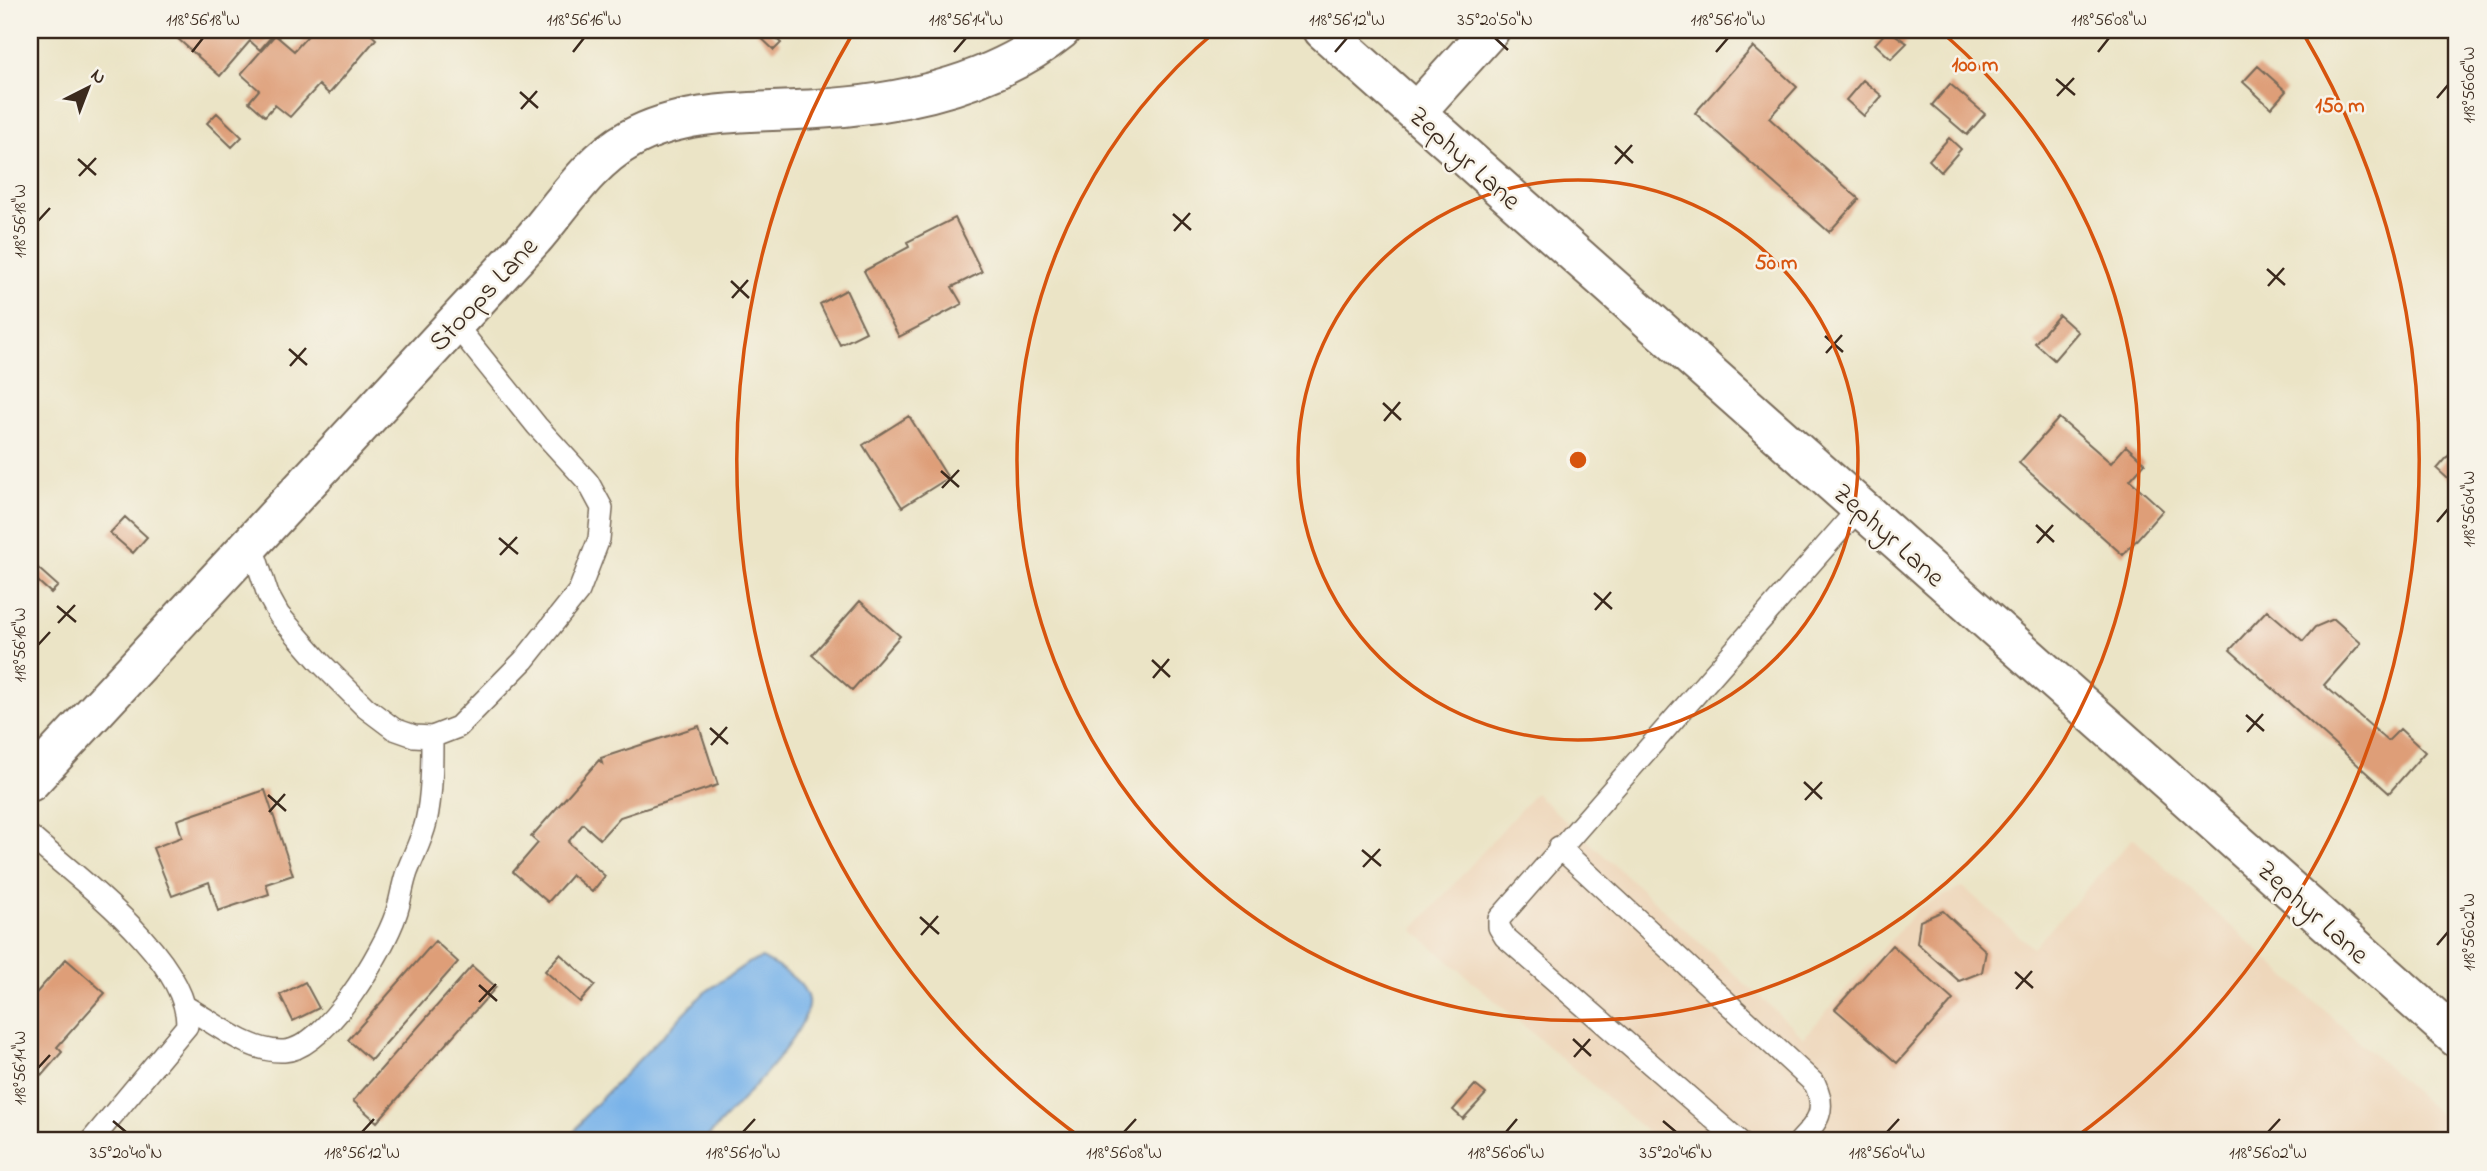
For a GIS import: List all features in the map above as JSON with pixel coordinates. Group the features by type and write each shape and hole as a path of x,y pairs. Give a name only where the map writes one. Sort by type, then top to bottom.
{"street":[{"name":"Stoops Lane","path":"30,782 534,238 598,162 630,139 667,124 742,112 884,104 948,88 1002,66 1061,30"},
{"name":"Zephyr Lane","path":"1323,30 2457,1038"},
{"path":"1416,112 1490,30"}],"lane":[{"path":"251,543 268,595 279,615 320,662 366,708 394,729 414,736 432,737 458,727 524,660 579,591 599,539 602,508 588,482 537,426 454,323"},
{"path":"1739,1141 1505,936 1499,927 1499,919 1559,847 1860,507"},
{"path":"188,1008 256,1047 287,1051 314,1037 340,1009 376,959 396,915 406,876 426,823 432,775 432,737"},
{"path":"30,836 134,928 177,981 188,1008 187,1026 91,1141"},
{"path":"1559,847 1815,1084 1822,1107 1819,1119 1800,1141"}],"shaded area":[{"path":"1535,793 1804,1037 1920,907 1963,887 2033,948 2133,838 2457,1130 2457,1141 1657,1141 1413,930"}],"water":[{"path":"762,958 790,975 802,986 808,1000 806,1014 783,1052 704,1141 568,1141 589,1111 704,993 748,963"}],"building":[{"path":"168,30 277,30 260,50 250,41 220,76"},
{"path":"313,30 366,30 376,39 329,94 319,85 290,117 275,105 265,116 249,102 259,90 241,74 275,35 294,51"},
{"path":"759,30 767,30 781,43 774,50 756,33"},
{"path":"1888,30 1907,43 1891,59 1875,44"},
{"path":"1753,47 1797,87 1769,118 1859,199 1829,232 1695,113"},
{"path":"2258,66 2286,91 2271,108 2243,82"},
{"path":"1863,80 1882,96 1864,116 1846,100"},
{"path":"1950,84 1985,114 1967,135 1932,105"},
{"path":"217,113 242,137 232,147 207,123"},
{"path":"1949,138 1961,149 1941,172 1929,160"},
{"path":"955,218 982,272 952,287 962,304 899,337 864,271 909,247 907,242"},
{"path":"846,290 866,332 840,345 820,304"},
{"path":"2059,315 2078,332 2054,360 2035,343"},
{"path":"909,416 948,478 902,507 863,445"},
{"path":"2059,418 2111,463 2126,446 2145,463 2130,480 2163,510 2123,555 2019,463"},
{"path":"2457,446 2457,487 2437,469"},
{"path":"125,517 147,537 133,553 110,533"},
{"path":"30,561 58,586 51,593 30,574"},
{"path":"860,601 900,636 852,690 812,655"},
{"path":"2267,610 2303,641 2315,627 2334,619 2361,643 2324,685 2388,741 2400,729 2425,752 2389,793 2230,650"},
{"path":"699,726 718,785 620,817 600,839 583,824 568,842 605,876 592,892 572,875 548,902 513,872 538,843 531,837 599,760 602,763 601,758"},
{"path":"265,790 293,875 266,884 269,894 218,911 209,882 172,896 153,848 182,837 177,820"},
{"path":"1943,911 1986,951 1982,972 1959,981 1917,943 1920,921"},
{"path":"435,941 458,962 371,1060 348,1040"},
{"path":"1892,945 1953,1000 1897,1063 1835,1009"},
{"path":"560,954 595,985 580,1002 545,971"},
{"path":"66,959 105,993 57,1047 62,1052 42,1075 30,1065 30,1000"},
{"path":"472,966 496,987 377,1122 353,1101"},
{"path":"305,982 319,1008 293,1021 280,995"},
{"path":"1475,1085 1486,1094 1463,1119 1453,1110"}]}
